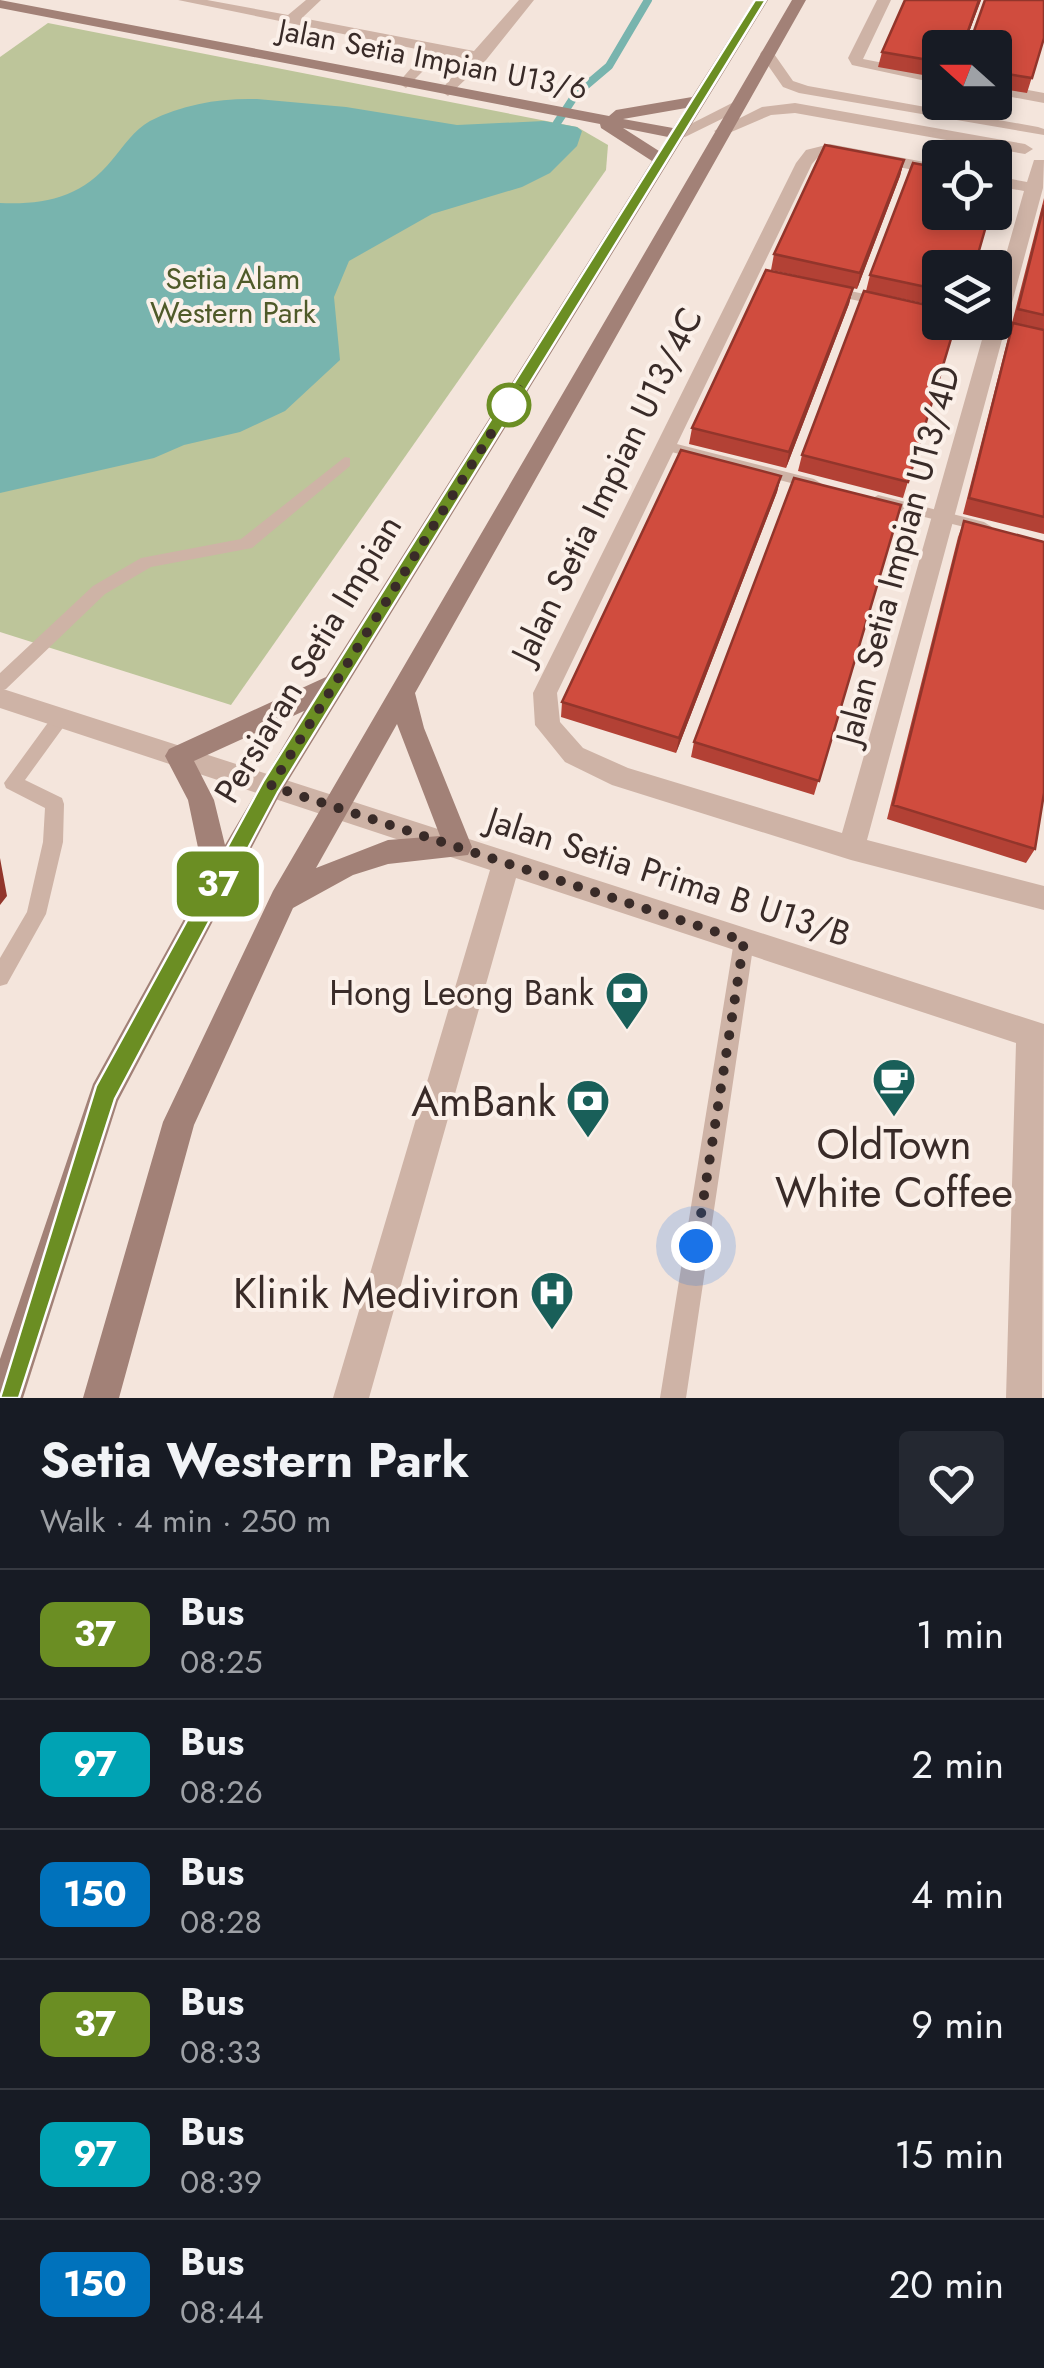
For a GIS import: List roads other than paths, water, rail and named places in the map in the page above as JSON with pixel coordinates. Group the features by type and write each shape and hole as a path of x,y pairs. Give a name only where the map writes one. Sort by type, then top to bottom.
{"street":[{"path":"185,0 481,56"},
{"path":"291,20 314,0"},
{"path":"448,91 528,0"},
{"name":"Persiaran Setia Impian","path":"5,1398 104,1095 219,882 271,786 761,0"},
{"path":"101,1398 179,1122 283,900 799,0"},
{"path":"884,0 855,58 858,62 922,75"},
{"name":"Jalan Setia Impian U13/6","path":"0,4 679,134"},
{"path":"406,83 437,48"},
{"path":"767,54 788,84 922,112"},
{"path":"1012,92 1044,98"},
{"path":"591,117 699,101"},
{"path":"679,134 738,104"},
{"path":"722,131 768,110 795,108 950,136 1036,160"},
{"path":"591,117 662,160"},
{"path":"950,136 957,120"},
{"path":"963,120 1041,132"},
{"path":"1036,160 1027,139 1041,132"},
{"name":"Jalan Setia Impian U13/4C","path":"922,167 830,149 812,153 758,275 665,446 544,694 548,725 574,754 622,776 852,848 1044,898"},
{"name":"Jalan Setia Impian U13/4D","path":"1012,250 1034,188 1036,160"},
{"path":"1012,184 1034,188"},
{"name":"Jalan Setia Impian U13/4D","path":"852,848 943,517 982,340"},
{"path":"219,882 201,800 178,756 280,712 335,683"},
{"path":"283,900 345,866 388,852 458,847 421,757 402,691"},
{"name":"Jalan Setia Prima B U13/B","path":"0,698 1038,1037"},
{"path":"351,1398 506,863"},
{"path":"1024,1398 1038,1037"}],"lane":[{"path":"806,285 902,306"},
{"path":"1012,331 1044,338"},
{"path":"665,446 832,488"},
{"path":"0,684 99,590 146,562 246,544 345,462"},
{"path":"869,498 994,530"},
{"path":"0,977 36,914 53,842 55,804 13,783 60,718"},
{"path":"672,1398 744,941"}],"water":[{"path":"257,99 346,107 457,125 544,121 582,131 577,146 550,173 522,187 432,214 349,261 334,297 340,360 285,411 240,432 184,445 154,458 0,493 0,203 48,200 76,190 100,173 139,129 175,110 202,103"}],"waterway":[{"path":"557,123 576,94 609,66 648,0"}],"place":[{"name":"Hong Leong Bank","path":"627,1031"},
{"name":"OldTown White Coffee","path":"894,1118"},
{"name":"AmBank","path":"588,1139"},
{"name":"Klinik Mediviron","path":"552,1331"}],"park label":[{"name":"Setia Alam Western Park","path":"233,295"}]}
